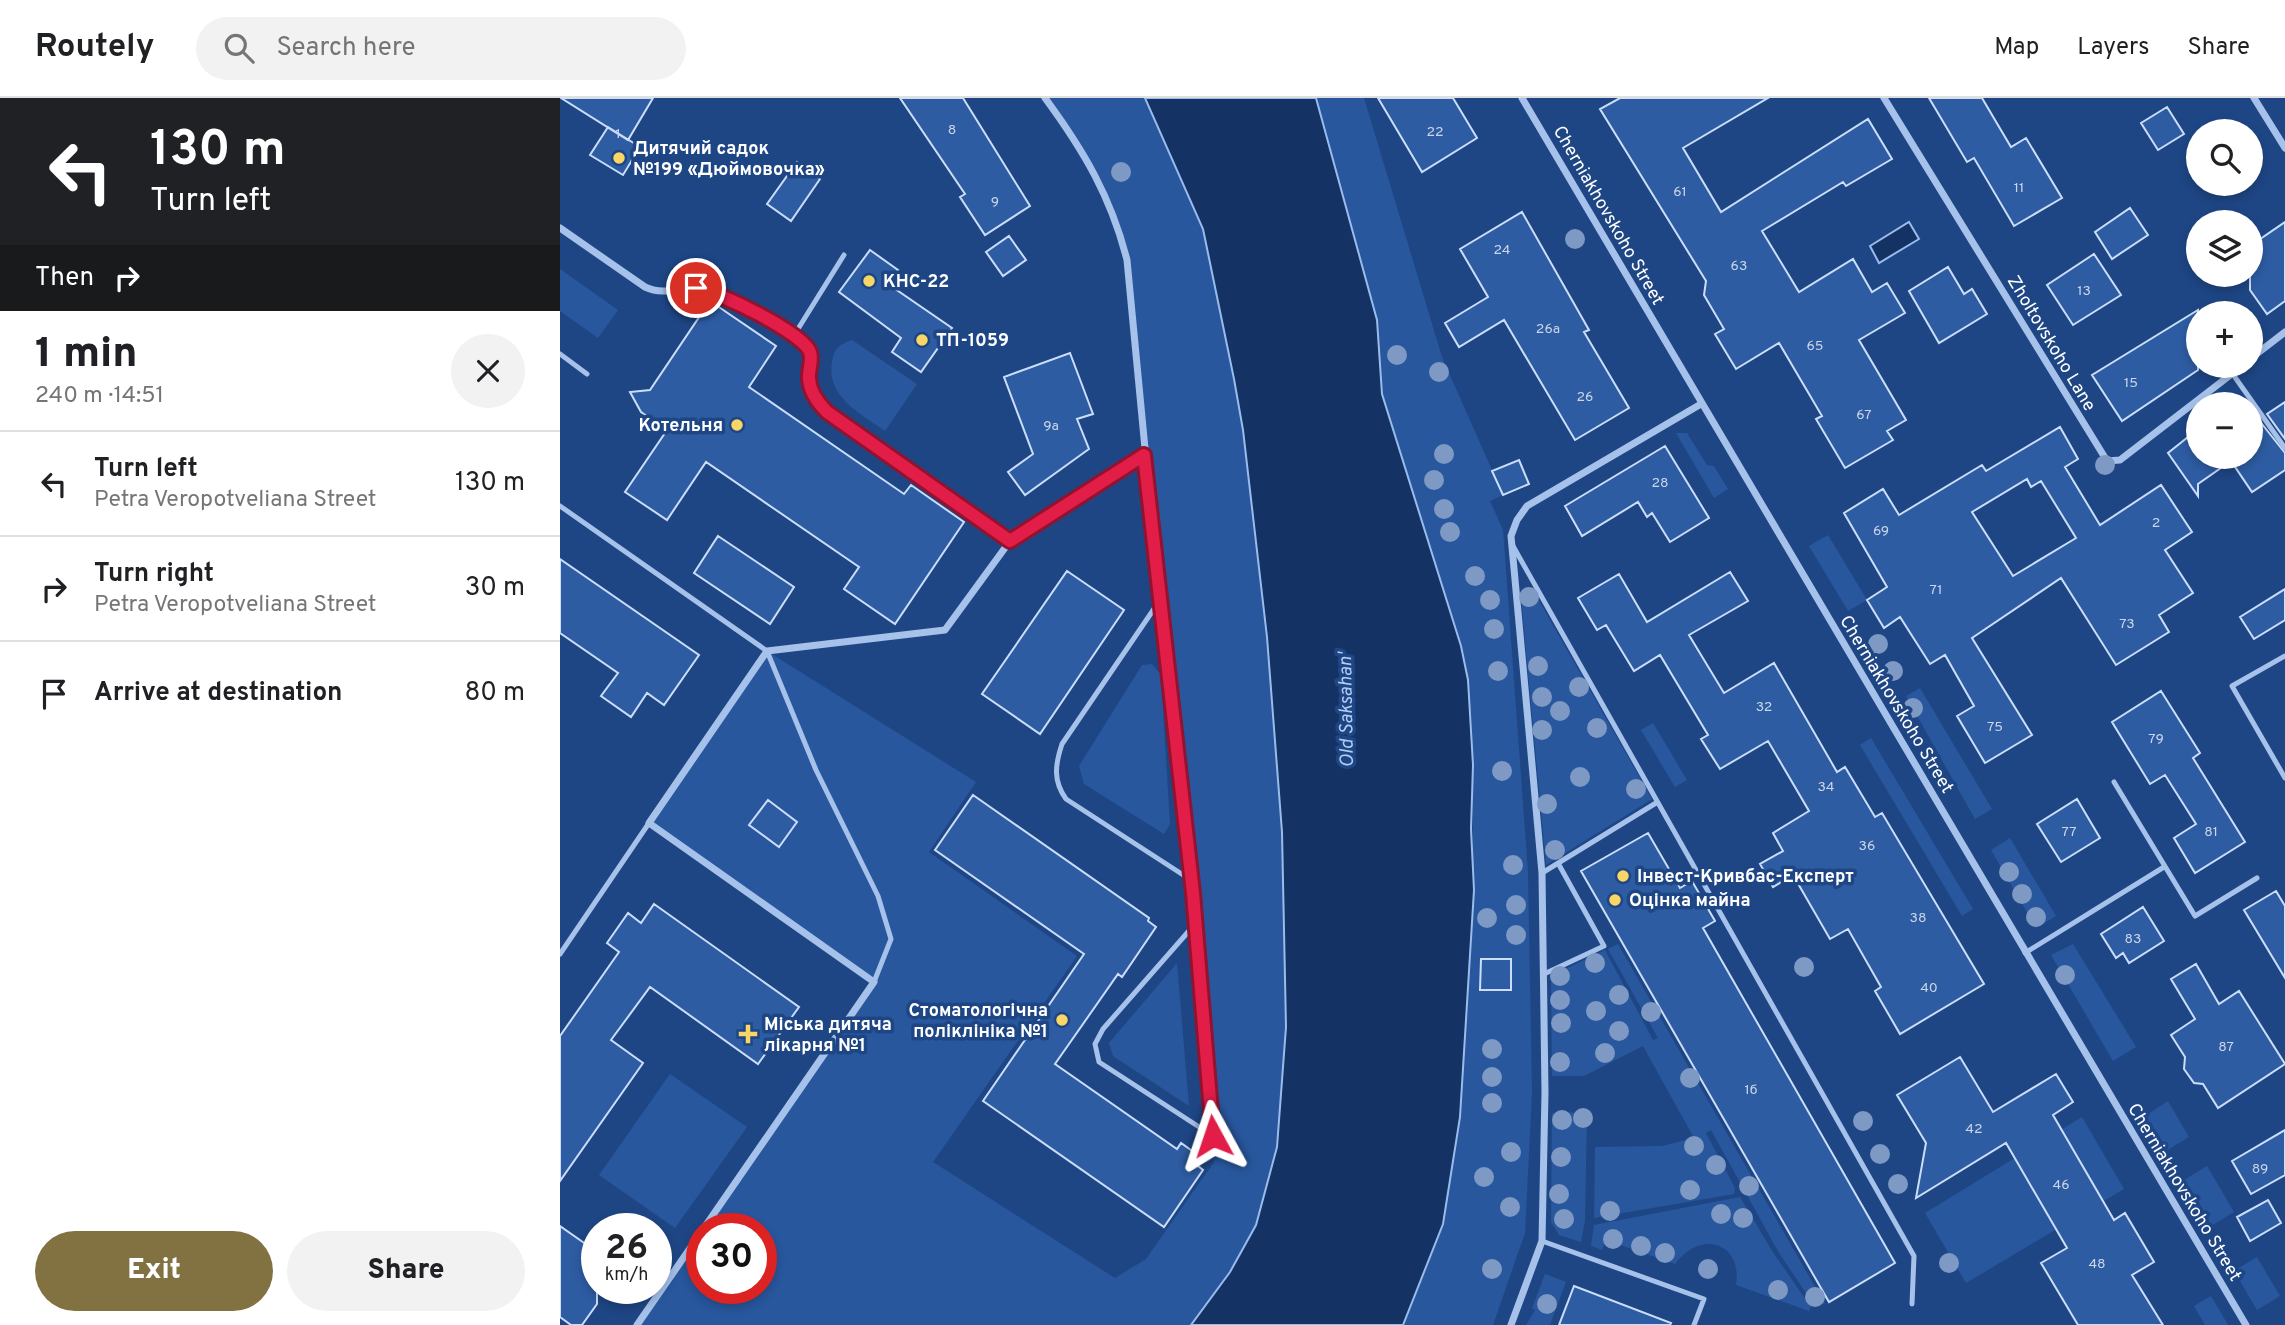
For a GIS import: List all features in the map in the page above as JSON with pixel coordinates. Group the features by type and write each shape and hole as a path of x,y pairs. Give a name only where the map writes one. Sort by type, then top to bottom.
{"street":[{"path":"1045,98 1088,161 1114,212 1134,315 1144,455 1191,880 1213,1136"},
{"name":"Cherniakhovskoho Street","path":"1522,98 2246,1325"},
{"name":"Zholtovskoho Lane","path":"1884,98 2107,461 2120,460 2226,378"},
{"path":"2254,98 2285,148"},
{"path":"560,228 650,289 660,292 696,288 720,293 793,337 808,348 811,355 808,380 816,398 827,412 1010,541"},
{"path":"2263,349 2285,332"},
{"path":"1511,1325 1542,1241 1545,974 1542,873 1511,543 1517,520 1527,506 1701,404"},
{"path":"715,1213 874,982 649,824 767,651 945,630 1010,541 1144,455"},
{"path":"637,1325 686,1254"}],"lane":[{"path":"793,337 844,255"},
{"path":"560,354 587,374"},
{"path":"2236,378 2285,448"},
{"path":"560,506 767,651 816,769 878,896 891,939 874,982"},
{"path":"1511,543 1659,801 1542,873"},
{"path":"1160,600 1062,744 1056,763 1057,787 1066,799 1191,880"},
{"path":"2285,656 2232,686 2285,778"},
{"path":"2114,782 2195,916 2257,878"},
{"path":"1656,803 1914,1256 1912,1304"},
{"path":"560,954 649,824"},
{"path":"1545,974 1604,946 1558,863"},
{"path":"2025,953 2164,867"},
{"path":"1195,924 1102,1029 1094,1044 1100,1062 1213,1136"},
{"path":"1542,1241 1704,1299 1694,1325"}],"shaded area":[{"path":"1045,98 1145,98 1203,229 1234,378 1255,423 1243,431 1267,637 1282,832 1286,1027 1299,1036 1280,1114 1277,1147 1256,1224 1230,1272 1191,1325 637,1325 652,1304 672,1304 672,1274 686,1254 686,1304 777,1304 777,1213 714,1213 874,982 649,823 767,651 976,782 929,852 1077,956 933,1162 1115,1278 1146,1259 1214,1162 1193,893 1127,260 1114,212"},
{"path":"1316,98 1364,98 1442,357 1503,495 1490,501 1503,530 1528,872 1532,1093 1525,1233 1493,1325 1403,1325 1443,1224 1460,1117 1473,863 1473,806 1450,615 1382,394 1377,320","holes":["1481,959 1511,959 1511,990 1481,990"]},
{"path":"560,269 618,310 598,338 560,311"},
{"path":"852,340 917,384 885,431 847,403 834,385 834,353 841,345"},
{"path":"1676,433 1687,433 1707,465 1714,466 1728,489 1714,498"},
{"path":"1828,535 1867,600 1848,611 1809,546"},
{"path":"1526,589 1534,592 1652,799 1546,865 1521,597"},
{"path":"1152,664 1161,675 1170,824 1164,834 1084,784 1079,766 1142,665"},
{"path":"1920,688 1992,809 1975,819 1906,696"},
{"path":"1653,723 1687,780 1675,787 1641,730"},
{"path":"1871,738 1973,909 1962,916 1860,745"},
{"path":"2010,838 2056,916 2036,928 1991,850"},
{"path":"1618,944 1825,1304 1817,1304 1810,1299 1779,1253 1711,1130 1706,1133 1735,1188 1734,1194 1594,1218 1595,1147 1662,1146 1694,1138 1643,1046 1584,1076 1552,1076 1551,976 1605,950 1653,1040 1658,1038 1608,949"},
{"path":"2073,944 2136,1047 2113,1061 2051,955"},
{"path":"1177,963 1189,1106 1113,1056 1109,1043"},
{"path":"670,1074 747,1127 675,1228 672,1226 672,1213 653,1213 599,1175"},
{"path":"2168,1101 2189,1137 2166,1151 2145,1116"},
{"path":"1587,1112 1585,1221 1581,1242 1559,1235 1551,1222 1552,1113"},
{"path":"2082,1117 2124,1189 1966,1283 1925,1213"},
{"path":"2207,1166 2234,1212 2211,1226 2184,1180"},
{"path":"1740,1197 1774,1254 1811,1307 1809,1311 1736,1285 1733,1259 1726,1250 1717,1245 1696,1246 1675,1264 1606,1240 1602,1250 1591,1246 1594,1225"},
{"path":"2257,1257 2280,1296 2257,1310 2234,1271"},
{"path":"1545,1274 1566,1282 1550,1325 1526,1325 1535,1310 1532,1308"},
{"path":"2211,1296 2228,1325 2205,1325 2194,1306"}],"water":[{"name":"Old Saksahan'","path":"1145,98 1316,98 1377,320 1382,394 1461,646 1468,680 1473,765 1471,829 1474,890 1460,1117 1443,1224 1403,1325 1191,1325 1230,1272 1256,1225 1277,1147 1286,1027 1282,832 1267,637 1243,430 1234,379 1203,229"},
{"path":"1909,222 1919,239 1879,263 1870,246"}],"building":[{"path":"561,98 653,98 628,140"},
{"path":"900,98 963,98 1030,206 985,235 960,197 965,194"},
{"path":"1378,98 1453,98 1477,138 1422,172"},
{"path":"1620,98 1768,98 1683,148 1721,212 1868,119 1892,159 1846,186 1843,182 1762,231 1799,292 1853,259 1872,292 1887,283 1905,313 1859,340 1906,420 1887,431 1893,440 1845,468 1816,419 1822,416 1779,343 1736,369 1715,334 1724,329 1704,295 1706,281 1600,109"},
{"path":"1929,98 1982,98 2011,147 2026,138 2062,198 2014,226 1974,158 1967,162"},
{"path":"2167,107 2184,134 2158,150 2141,123"},
{"path":"608,127 640,147 623,175 590,155"},
{"path":"797,162 820,179 791,221 767,204"},
{"path":"2130,208 2148,235 2112,259 2095,232"},
{"path":"1522,212 1589,330 1584,332 1629,408 1575,440 1504,320 1459,347 1445,323 1488,297 1460,249"},
{"path":"2285,222 2285,301 2267,314 2263,308 2263,301 2258,301 2250,290 2250,287 2263,287 2263,237"},
{"path":"1009,236 1026,260 1003,276 986,252"},
{"path":"870,250 898,270 888,284 952,328 921,372 892,352 901,338 839,292"},
{"path":"2094,254 2121,295 2073,325 2047,285"},
{"path":"1948,267 1964,294 1972,289 1987,314 1939,343 1909,291"},
{"name":"Котельня","path":"710,301 776,346 749,387 904,494 911,485 964,522 895,624 844,589 859,567 706,462 667,520 625,492 667,430 641,412 630,392 650,390"},
{"path":"2186,317 2186,378 2122,421 2092,375"},
{"path":"1070,353 1093,414 1077,419 1089,449 1025,495 1008,472 1033,454 1004,377"},
{"path":"2285,402 2285,439 2267,414"},
{"path":"2263,425 2285,453 2285,470 2252,492 2236,469 2263,469"},
{"path":"2060,427 2078,459 2065,467 2100,525 2161,485 2192,532 2165,550 2193,593 2159,615 2169,632 2116,665 2061,578 1972,638 2032,735 1985,763 1957,716 1974,706 1945,655 1930,664 1900,617 1884,628 1867,600 1887,587 1844,513 1883,489 1899,515 1982,465 1986,471","holes":["2027,479 2031,487 2041,481 2076,538 2013,576 1972,512"]},
{"path":"2186,439 2186,469 2220,469 2198,484 2198,496 2168,453"},
{"path":"1665,446 1709,518 1670,542 1652,513 1647,517 1638,502 1582,536 1565,506"},
{"path":"1519,460 1529,484 1503,495 1492,471"},
{"path":"718,536 794,587 770,624 694,573"},
{"path":"560,559 699,655 664,705 647,693 631,717 601,696 618,673 560,633"},
{"path":"1067,571 1124,610 1040,734 982,694"},
{"path":"1730,572 1748,601 1689,635 1724,693 1774,663 1837,772 1845,767 1875,817 1882,813 1984,984 1900,1034 1875,991 1881,987 1848,929 1830,939 1793,875 1773,887 1760,864 1783,851 1773,833 1809,811 1768,741 1720,769 1701,739 1708,735 1660,655 1634,671 1606,625 1597,630 1578,598 1619,574 1647,622"},
{"path":"2285,589 2285,620 2254,639 2240,617"},
{"path":"2161,691 2200,753 2193,758 2245,842 2195,873 2174,838 2196,824 2165,775 2150,784 2112,722"},
{"name":"Стоматологічна поліклініка №1","path":"973,795 1149,918 1148,921 1156,927 1122,977 1118,974 1055,1064 1177,1149 1181,1143 1202,1158 1197,1165 1203,1170 1164,1227 983,1101 1084,954 935,850"},
{"path":"2077,799 2100,838 2061,862 2037,824"},
{"path":"768,800 797,822 779,847 749,825"},
{"path":"1648,833 1680,888 1692,881 1715,921 1703,928 1895,1263 1829,1302 1581,871"},
{"path":"2276,891 2285,906 2285,978 2244,910"},
{"name":"Міська дитяча лікарня №1","path":"654,904 799,1007 758,1064 650,987 611,1040 643,1063 560,1181 560,1036 619,952 607,943 628,913 641,923"},
{"path":"2143,907 2164,941 2129,963 2123,953 2116,958 2101,934"},
{"path":"1481,959 1511,959 1511,990 1480,990"},
{"path":"2196,964 2219,1004 2239,991 2285,1064 2218,1108 2203,1084 2194,1083 2184,1069 2185,1057 2171,1035 2195,1019 2171,979"},
{"path":"1960,1057 1993,1112 2056,1074 2073,1102 2053,1115 2114,1220 2125,1213 2154,1262 2132,1275 2163,1325 2078,1325 2041,1263 2067,1248 2006,1143 1916,1198 1926,1143 1897,1095"},
{"path":"2285,1130 2285,1175 2251,1194 2232,1161"},
{"path":"2268,1200 2281,1223 2250,1241 2237,1217"},
{"path":"560,1226 581,1241 581,1304 597,1304 582,1325 571,1325 560,1317"},
{"path":"1574,1286 1671,1323 1559,1325"}],"place":[{"name":"Дитячий садок №199 «Дюймовочка»","path":"619,158"},
{"name":"КНС-22","path":"869,281"},
{"name":"ТП-1059","path":"922,340"},
{"name":"Котельня","path":"737,425"},
{"name":"Інвест-Кривбас-Експерт","path":"1623,876"},
{"name":"Оцінка майна","path":"1615,900"},
{"name":"Стоматологічна поліклініка №1","path":"1062,1020"},
{"name":"Міська дитяча лікарня №1","path":"748,1034"}],"route":[{"path":"696,288 720,293 744,305 804,344 811,355 808,380 820,406 1010,541 1144,455 1193,893 1213,1136"}]}
